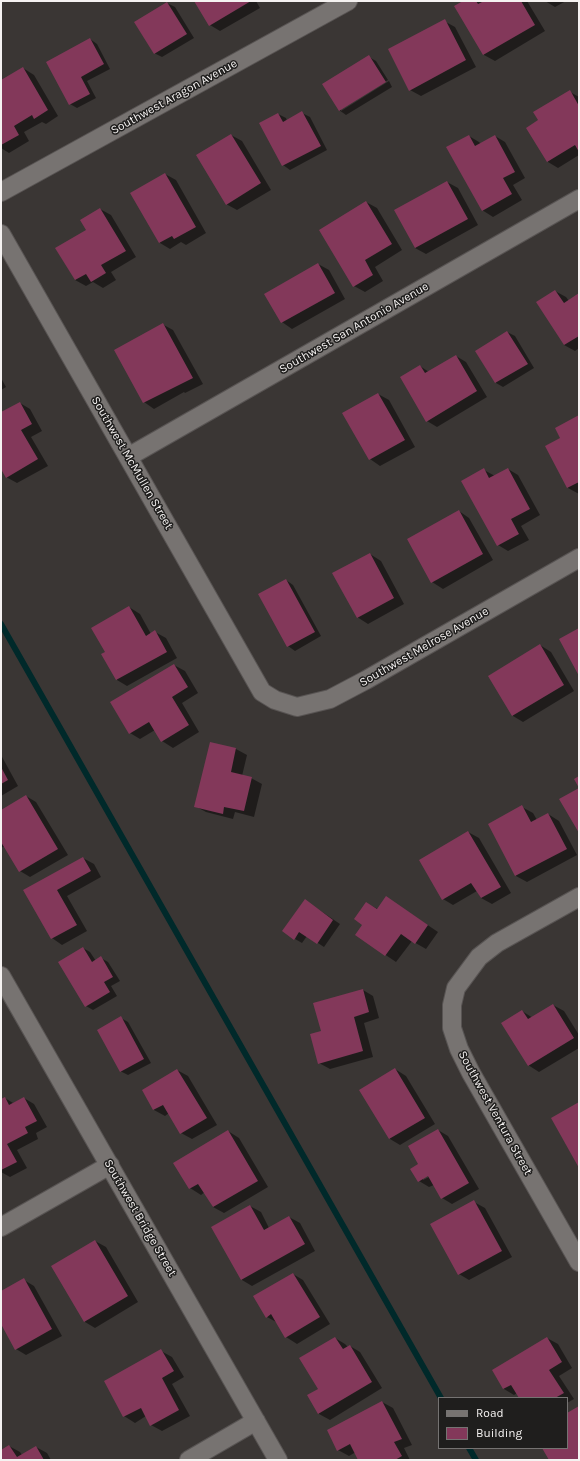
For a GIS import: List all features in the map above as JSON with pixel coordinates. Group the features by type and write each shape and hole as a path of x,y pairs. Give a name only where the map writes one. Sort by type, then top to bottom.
{"street":[{"name":"Southwest Aragon Avenue","path":"1,192 348,1"},
{"name":"Southwest San Antonio Avenue","path":"128,457 579,199"},
{"name":"Southwest McMullen Street","path":"1,234 262,692"},
{"name":"Southwest Melrose Avenue","path":"262,692 275,700 296,707 330,699 579,558"},
{"name":"Southwest Ventura Street","path":"576,1251 471,1073 462,1055 452,1028 452,1005 456,988 478,957 497,943 579,897"},
{"name":"Southwest Bridge Street","path":"1,976 278,1460"},
{"path":"1,1227 110,1165"},
{"path":"189,1460 256,1421"}],"building":[{"path":"194,1 251,1 209,26"},
{"path":"463,1 476,1 478,4 484,1 521,1 535,25 483,55 454,6"},
{"path":"167,2 187,34 154,54 134,22"},
{"path":"445,19 466,60 409,91 388,49"},
{"path":"90,38 104,64 81,77 90,94 69,105 46,62"},
{"path":"369,55 386,82 339,111 322,84"},
{"path":"23,67 48,110 34,119 32,115 14,126 19,135 1,145 1,80"},
{"path":"570,90 579,106 579,152 575,145 547,162 526,128 538,120 533,112"},
{"path":"302,111 321,146 282,166 259,123 278,113 283,122"},
{"path":"231,134 261,183 226,205 196,155"},
{"path":"469,135 475,146 495,135 515,172 503,178 512,194 482,211 446,147"},
{"path":"165,173 196,227 174,239 172,236 159,243 130,193"},
{"path":"447,181 468,219 415,248 394,210"},
{"path":"366,201 392,244 365,260 373,275 353,287 319,230"},
{"path":"100,208 126,251 101,265 106,273 91,282 86,274 75,280 55,248 86,230 80,220"},
{"path":"318,263 335,293 281,323 264,294"},
{"path":"555,290 564,303 579,293 579,336 564,345 536,302"},
{"path":"163,323 193,378 143,403 114,350"},
{"path":"507,331 528,364 495,383 475,351"},
{"path":"456,355 477,391 426,422 400,377 420,365 425,373"},
{"path":"378,393 405,440 369,460 342,413"},
{"path":"20,402 32,424 21,430 38,459 6,478 1,469 1,412"},
{"path":"579,415 579,482 567,488 545,446 560,438 555,428"},
{"path":"484,468 489,478 508,468 530,509 511,519 519,534 497,546 461,481"},
{"path":"459,510 483,554 431,583 407,539"},
{"path":"370,553 394,598 357,618 332,573"},
{"path":"286,579 315,632 287,647 258,594"},
{"path":"129,606 146,636 155,630 167,652 116,680 101,654 105,652 91,628"},
{"path":"579,628 579,676 559,639"},
{"path":"540,644 564,685 512,716 488,676"},
{"path":"174,664 188,687 172,697 189,725 161,742 149,722 129,734 110,702"},
{"path":"210,742 236,748 231,772 252,777 244,811 224,807 223,814 194,807"},
{"path":"1,767 8,780 1,784"},
{"path":"579,776 579,788 574,779"},
{"path":"579,788 579,833 559,799"},
{"path":"26,795 58,849 19,872 1,842 1,810"},
{"path":"522,805 531,822 548,813 567,849 515,876 488,824"},
{"path":"468,831 501,887 481,898 471,883 442,900 419,860"},
{"path":"83,857 91,871 57,890 77,925 51,939 23,890"},
{"path":"386,896 428,925 415,944 401,934 385,956 355,935 362,925 354,919 366,902 377,909"},
{"path":"305,899 333,920 317,944 299,932 294,940 282,931"},
{"path":"83,947 92,962 101,956 113,977 104,982 110,992 85,1007 58,962"},
{"path":"363,989 369,1012 354,1017 363,1051 318,1064 310,1034 321,1031 313,1003"},
{"path":"553,1004 574,1038 528,1066 501,1023 522,1010 528,1019"},
{"path":"121,1016 144,1059 120,1072 97,1030"},
{"path":"395,1068 425,1118 389,1139 359,1090"},
{"path":"177,1069 207,1118 180,1134 163,1105 153,1110 142,1090"},
{"path":"5,1097 9,1105 24,1097 37,1121 25,1127 28,1133 7,1144 17,1162 1,1170 1,1099"},
{"path":"579,1102 579,1168 551,1118"},
{"path":"438,1129 469,1183 441,1199 428,1176 418,1182 410,1169 418,1164 408,1146"},
{"path":"228,1130 258,1181 213,1207 198,1184 189,1189 173,1163"},
{"path":"474,1200 502,1251 458,1275 430,1224"},
{"path":"250,1205 264,1230 289,1216 305,1244 241,1280 211,1227"},
{"path":"95,1240 128,1296 84,1322 51,1266"},
{"path":"293,1273 320,1317 285,1338 271,1314 266,1318 253,1296"},
{"path":"24,1278 52,1329 15,1350 1,1324 1,1291"},
{"path":"335,1337 343,1349 350,1345 372,1382 318,1414 307,1395 318,1389 299,1358"},
{"path":"547,1337 562,1362 549,1370 564,1393 557,1397 518,1397 511,1385 503,1389 492,1370"},
{"path":"161,1349 174,1371 162,1378 179,1410 150,1426 141,1408 123,1417 104,1381"},
{"path":"382,1401 402,1439 394,1442 402,1456 395,1460 358,1460 350,1444 337,1451 327,1430"},
{"path":"579,1406 579,1459 549,1460 543,1449 568,1449 568,1412"},
{"path":"9,1445 17,1457 36,1446 44,1460 1,1460 1,1450"}],"waterway":[{"path":"1,624 440,1397"},
{"path":"470,1449 476,1460"}]}
